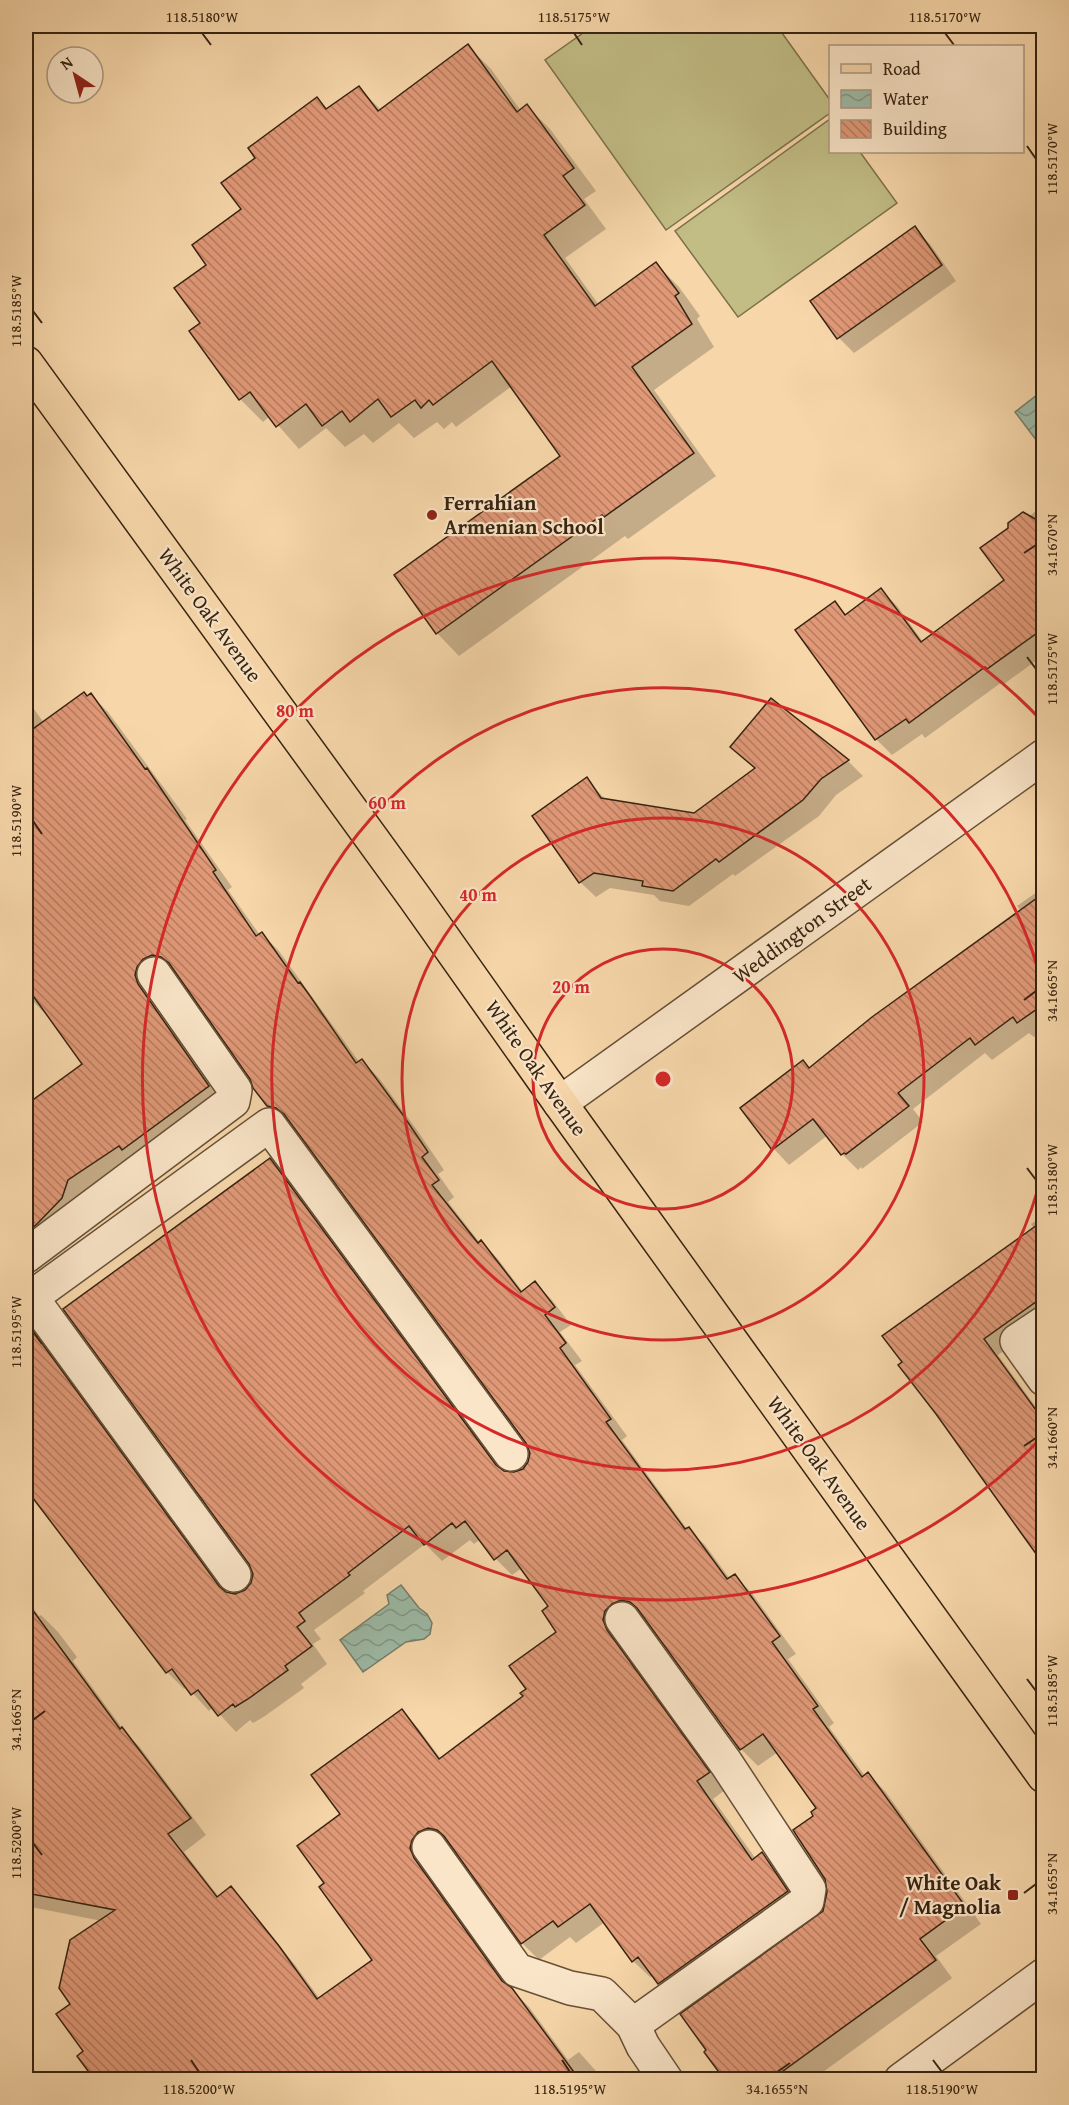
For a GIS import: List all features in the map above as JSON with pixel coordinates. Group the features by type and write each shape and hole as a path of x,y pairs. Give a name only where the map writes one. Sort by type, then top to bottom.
{"main road":[{"name":"White Oak Avenue","path":"26,363 402,879 560,1103 1044,1776"}],"street":[{"name":"Weddington Street","path":"560,1103 1044,756"},
{"path":"26,1256 233,1101 235,1090 154,974"},
{"path":"234,1575 29,1293 269,1125 511,1454"},
{"path":"1044,1323 1017,1341 1044,1379"},
{"path":"622,1619 726,1763 809,1889 807,1901 633,2025"},
{"path":"429,1847 517,1970 570,1988 602,1994 633,2025 643,2046 666,2079"},
{"path":"901,2079 1044,1975"}],"shaded area":[{"path":"593,26 777,26 829,99 829,114 666,230 545,60"},
{"path":"829,120 829,153 861,153 897,203 738,317 675,231"}],"water":[{"path":"1042,391 1044,393 1043,449 1015,412"},
{"path":"401,1585 419,1608 427,1614 432,1623 430,1634 424,1639 406,1642 363,1672 340,1640 389,1604 387,1595"}],"building":[{"path":"468,44 517,112 527,104 574,168 563,176 585,205 544,235 595,306 656,262 679,293 675,296 692,324 632,367 694,453 604,517 602,515 436,634 394,575 560,456 492,361 433,405 429,400 421,408 415,400 391,417 378,399 350,422 342,411 322,426 306,404 276,427 250,392 239,400 189,331 200,323 174,288 206,265 192,245 241,209 221,183 255,158 248,148 317,97 326,109 359,86 378,111"},
{"path":"915,226 942,265 837,339 810,301"},
{"path":"1023,512 1044,524 1044,628 987,669 985,667 909,723 906,719 875,740 795,630 835,601 845,615 881,588 921,642 1004,580 980,548 1008,528 1008,523"},
{"path":"84,692 87,696 91,693 145,769 147,768 216,870 213,872 256,936 262,932 356,1063 362,1059 403,1115 428,1152 422,1157 439,1180 432,1185 478,1243 481,1240 521,1292 535,1281 555,1307 545,1315 566,1343 560,1348 611,1419 606,1422 685,1529 689,1527 727,1579 735,1574 780,1636 772,1642 818,1706 813,1709 862,1777 868,1772 965,1906 920,1939 936,1960 772,2079 724,2079 680,2014 823,1911 827,1892 825,1879 793,1830 813,1816 811,1812 816,1808 763,1734 740,1750 637,1608 630,1602 621,1600 612,1604 605,1611 603,1620 607,1630 710,1772 697,1781 752,1860 762,1852 788,1891 658,1984 638,1957 632,1962 590,1904 558,1927 553,1921 521,1944 444,1836 437,1830 428,1828 418,1832 410,1848 414,1858 502,1981 512,1988 579,2079 94,2079 77,2056 83,2051 56,2014 70,2004 59,1988 70,1940 115,1910 26,1893 26,1601 120,1729 122,1727 191,1818 168,1834 217,1897 231,1886 279,1946 317,1999 372,1960 319,1887 324,1883 297,1846 340,1814 311,1775 402,1709 439,1759 523,1696 520,1693 526,1689 509,1666 556,1632 542,1611 548,1606 507,1550 494,1560 465,1521 456,1528 452,1523 424,1545 409,1526 348,1573 350,1575 299,1613 305,1621 297,1627 312,1646 285,1666 288,1670 248,1699 235,1707 233,1704 218,1716 198,1690 191,1695 172,1669 166,1673 26,1489 26,1336 33,1331 219,1586 226,1592 235,1594 245,1590 251,1583 253,1574 249,1564 63,1309 270,1158 496,1465 504,1471 514,1472 523,1469 530,1453 526,1443 284,1114 276,1108 267,1106 169,963 161,957 152,955 143,959 135,975 138,984 209,1086 122,1150 119,1146 68,1180 62,1198 26,1233 26,1105 82,1064 26,986 26,734"},
{"path":"771,698 849,760 821,779 803,800 719,862 716,859 673,891 642,886 643,881 594,873 579,883 532,816 587,777 601,798 694,813 755,768 730,747"},
{"path":"1044,893 1044,1004 1017,1023 1013,1017 975,1045 970,1038 898,1093 909,1106 846,1154 841,1155 813,1119 772,1150 740,1108 803,1060 809,1068 872,1017"},
{"path":"1044,1220 1044,1296 984,1339 1044,1421 1044,1565 936,1414 898,1365 902,1362 882,1336"}],"place":[{"name":"Ferrahian Armenian School","path":"432,515"},
{"name":"White Oak / Magnolia","path":"1013,1895"}]}
